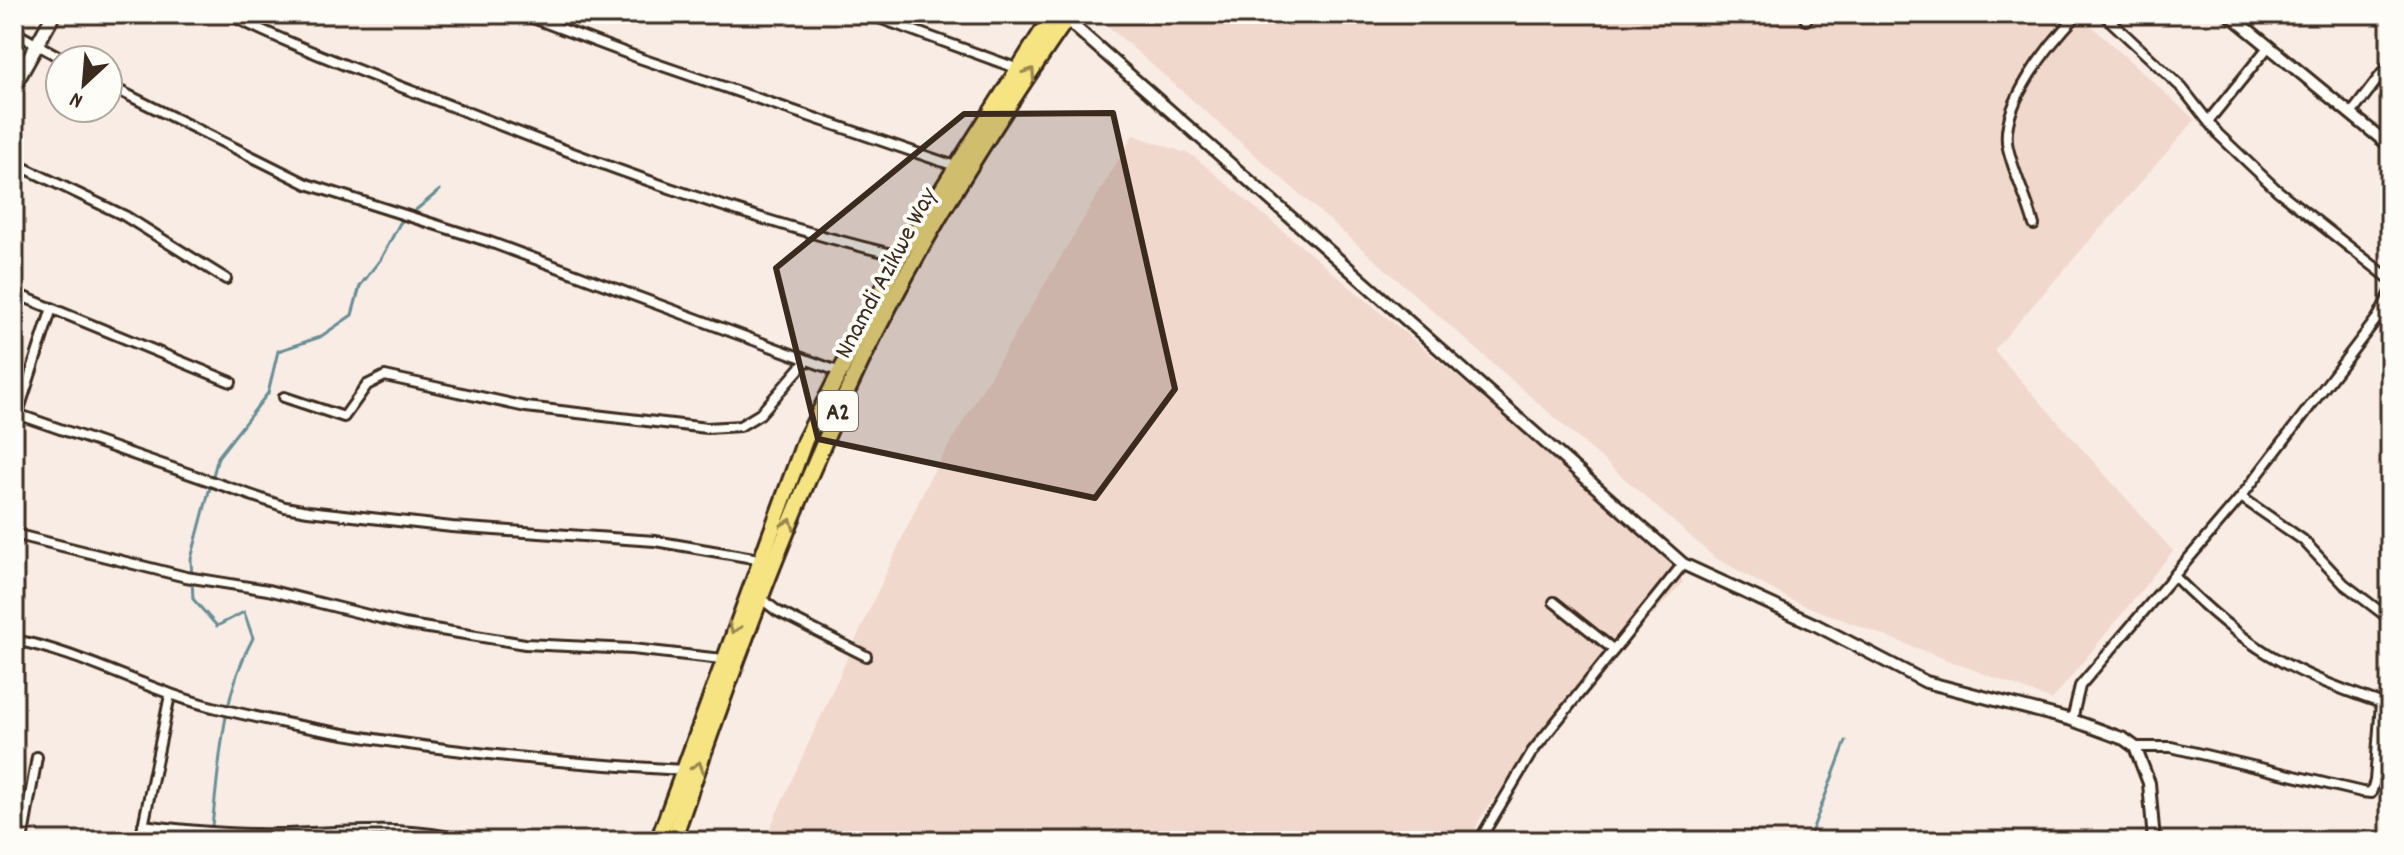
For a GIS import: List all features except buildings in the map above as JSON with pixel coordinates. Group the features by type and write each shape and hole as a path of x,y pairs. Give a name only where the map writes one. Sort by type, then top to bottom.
{"highway":[{"name":"Nnamdi Azikwe Way","path":"658,841 722,659 805,440 900,256 1016,68 1063,16"},
{"name":"Nnamdi Azikwe Way","path":"673,841 759,597 826,437 908,272 1063,16"}],"main road":[{"path":"14,86 54,14"}],"street":[{"path":"228,14 291,45 627,176 766,221 900,256"},
{"path":"522,14 642,59 955,166"},
{"path":"868,14 1016,68"},
{"path":"2034,225 2008,148 2010,124 2021,93 2045,51 2078,14"},
{"path":"2103,14 2182,88 2218,134 2277,190 2390,279"},
{"path":"2229,14 2390,146"},
{"path":"1063,16 1683,564 1816,625 1926,682 2072,720 2124,739 2135,747 2149,783 2154,841"},
{"path":"14,32 44,48"},
{"path":"2209,120 2269,46"},
{"path":"2351,114 2390,63"},
{"path":"124,93 307,184 416,217 840,372"},
{"path":"14,163 125,216 226,279"},
{"path":"14,293 231,382"},
{"path":"2072,720 2080,686 2241,497 2378,317 2390,294"},
{"path":"14,425 52,308"},
{"path":"2378,317 2390,326"},
{"path":"284,397 344,417 367,385 385,376 526,407 707,428 740,426 760,414 807,360"},
{"path":"16,413 205,479 308,511 452,527 655,541 759,559"},
{"path":"2241,497 2303,540 2344,584 2390,619"},
{"path":"14,534 191,577 268,590 404,624 525,644 632,649 722,659"},
{"path":"1479,841 1532,752 1683,564"},
{"path":"2135,747 2171,747 2362,792 2371,793 2375,781 2381,703 2296,672 2254,648 2217,620 2174,576"},
{"path":"759,597 777,611 866,656"},
{"path":"1554,602 1614,650"},
{"path":"14,640 218,709 435,748 564,763 683,770"},
{"path":"140,841 170,695"},
{"path":"22,841 37,757"},
{"path":"143,825 205,833 279,834 376,829 429,831 468,841"}],"highlighted area":[{"path":"1113,113 1175,389 1095,498 818,439 776,268 964,114"}],"shaded area":[{"path":"1094,14 2078,14 2195,120 1994,350 2173,551 2052,700 1791,600 1714,557"},
{"path":"1133,135 1192,155 1664,549 1683,582 1528,751 1479,820 1471,841 764,841 929,479"}],"waterway":[{"path":"210,841 227,711 233,686 253,638 244,612 217,626 193,599 191,559 218,457 268,393 278,351 320,337 352,315 360,286 380,260 400,223 440,190"},
{"path":"1808,841 1846,741"}],"railway":[{"path":"14,26 20,14"}]}
